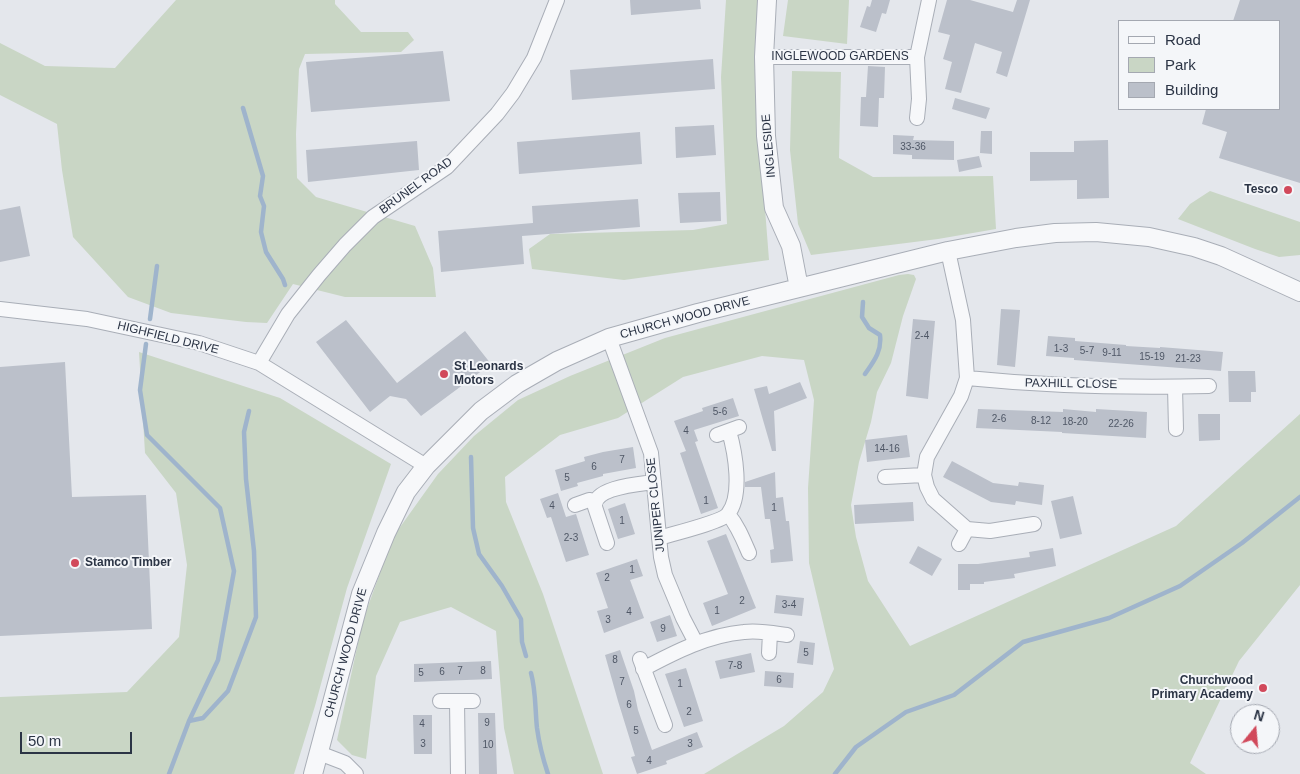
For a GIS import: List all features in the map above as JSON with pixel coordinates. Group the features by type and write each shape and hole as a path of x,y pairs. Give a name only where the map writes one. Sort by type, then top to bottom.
{"street":[{"name":"BRUNEL ROAD","path":"259,363 288,314 345,245 373,217 447,167 497,114 514,93 534,58 557,0"},
{"name":"INGLESIDE","path":"767,0 764,57 766,136 774,208 791,246 799,288"},
{"name":"INGLEWOOD GARDENS","path":"917,118 919,98 917,57 929,0"},
{"name":"INGLEWOOD GARDENS","path":"764,57 917,57"},
{"name":"CHURCH WOOD DRIVE","path":"313,774 361,594 386,533 406,492 426,466 481,411 517,384 557,361 609,338 698,313 948,252 1016,238 1055,234 1096,232 1149,236 1221,256 1300,292"},
{"path":"948,252 964,320 967,378 961,396 928,457 924,475 933,499 967,529 990,531 1034,524"},
{"name":"HIGHFIELD DRIVE","path":"0,309 87,318 199,343 259,363 426,466"},
{"name":"JUNIPER CLOSE","path":"609,338 651,454 661,557 665,575 696,643"},
{"name":"PAXHILL CLOSE","path":"967,378 1016,383 1175,387 1209,386"},
{"path":"1175,387 1176,429"},
{"path":"659,538 724,518 728,514 737,492 735,462 728,431"},
{"path":"885,477 924,475"},
{"path":"607,543 595,507 595,501 598,496 610,490 654,482"},
{"path":"575,505 588,500 595,501"},
{"path":"728,514 742,535 749,553"},
{"path":"959,544 967,529"},
{"path":"665,725 642,664 725,634 746,631 787,635"},
{"path":"769,653 770,633"},
{"path":"440,701 473,701"},
{"path":"457,701 458,774"},
{"path":"320,753 345,763 356,774"}],"green space":[{"path":"176,0 335,0 335,4 361,32 408,32 414,40 401,52 305,54 299,69 296,134 297,178 316,197 415,226 433,268 436,297 345,297 293,284 267,323 171,313 128,297 73,237 57,124 0,95 0,43 45,66 115,68"},
{"path":"726,0 760,0 758,119 769,260 624,280 532,269 529,249 550,234 693,230 727,224 721,77"},
{"path":"788,0 849,0 847,44 783,36"},
{"path":"792,71 841,72 839,158 873,177 993,176 996,229 938,239 811,255 798,224 790,150"},
{"path":"1210,191 1300,222 1300,255 1279,257 1178,219 1190,204"},
{"path":"908,274 914,275 916,279 903,316 891,363 877,392 871,422 859,462 851,505 856,537 868,581 910,646 1176,526 1300,414 1300,585 1239,661 1190,763 1206,774 704,774 784,726 823,692 834,669 809,563 808,488 814,400 804,360 762,356 683,377 618,418 560,435 505,477 506,502 543,594 603,774 514,774 504,728 496,631 451,607 400,622 376,676 366,759 352,755 337,740 363,620 393,537 438,474 474,436 518,400 570,376 665,338"},
{"path":"139,352 280,398 391,464 347,588 315,706 294,774 0,774 0,697 127,692 179,637 187,565 176,493 145,453"}],"building":[{"path":"630,0 700,0 701,9 631,15"},
{"path":"872,0 890,0 886,14 882,13 876,32 860,27 867,6 870,7"},
{"path":"947,0 970,0 1013,12 1017,0 1030,0 1007,77 996,73 1002,52 975,43 961,93 945,89 952,62 943,59 950,35 938,32"},
{"path":"1240,0 1300,0 1300,183 1219,158 1227,132 1202,124 1206,110 1280,110 1280,20 1233,20"},
{"path":"443,51 450,101 311,112 306,62"},
{"path":"713,59 715,89 572,100 570,70"},
{"path":"868,66 885,67 884,98 879,98 878,127 860,126 861,97 866,97"},
{"path":"955,98 990,108 986,119 952,109"},
{"path":"714,125 716,155 676,158 675,127"},
{"path":"981,131 992,131 992,154 980,153"},
{"path":"640,132 642,164 519,174 517,142"},
{"path":"893,135 914,136 913,140 954,141 954,160 912,159 912,155 893,154"},
{"path":"1108,140 1109,198 1077,199 1077,180 1030,181 1030,152 1074,152 1074,141"},
{"path":"417,141 419,170 308,182 306,150"},
{"path":"979,156 982,167 959,172 957,160"},
{"path":"720,192 721,221 680,223 678,193"},
{"path":"638,199 640,227 522,236 524,264 441,272 438,231 533,223 532,206"},
{"path":"20,206 30,256 0,262 0,210"},
{"path":"1001,309 1020,310 1015,367 997,365"},
{"path":"913,319 935,321 928,399 906,396"},
{"name":"St Leonards Motors","path":"346,320 397,383 465,331 491,364 421,416 406,399 390,396 370,412 316,342"},
{"path":"1048,336 1075,338 1075,341 1126,346 1223,352 1221,371 1074,360 1074,358 1046,356"},
{"name":"Stamco Timber","path":"65,362 72,497 146,495 152,629 0,636 0,367"},
{"path":"1228,371 1255,371 1256,392 1251,392 1251,402 1229,402"},
{"path":"800,382 807,398 774,411 776,451 772,451 754,389 767,386 769,394"},
{"path":"733,398 739,416 694,430 698,441 695,442 718,508 701,514 680,453 686,451 674,421 703,411 702,408"},
{"path":"978,409 1063,412 1063,409 1096,412 1096,409 1147,412 1146,438 976,428"},
{"path":"1198,414 1220,414 1220,440 1199,441"},
{"path":"907,435 910,457 867,462 865,440"},
{"path":"633,447 636,468 603,474 603,476 577,483 578,486 561,491 555,470 585,461 584,457"},
{"path":"952,461 993,483 1018,486 1019,482 1044,485 1042,505 1016,501 1015,505 991,502 943,477"},
{"path":"775,472 776,498 783,497 786,521 789,521 793,561 771,563 770,550 774,549 770,519 765,519 761,487 745,487 745,482"},
{"path":"558,493 566,517 576,514 589,555 566,562 551,517 547,518 540,499"},
{"path":"1073,496 1082,534 1060,539 1051,501"},
{"path":"913,502 914,521 855,524 854,505"},
{"path":"625,503 635,534 618,539 608,509"},
{"path":"726,534 756,608 712,626 703,603 728,594 707,541"},
{"path":"918,546 942,559 932,576 909,563"},
{"path":"1053,548 1056,566 1014,574 1015,578 984,582 984,584 970,584 970,590 958,590 958,564 978,564 1030,557 1029,552"},
{"path":"637,559 643,576 630,580 644,618 604,633 597,611 608,608 596,573"},
{"path":"776,595 804,598 802,616 774,613"},
{"path":"670,615 677,636 657,642 650,622"},
{"path":"800,641 815,643 813,665 797,663"},
{"path":"620,650 652,750 697,732 703,747 666,761 667,764 637,774 631,757 635,756 605,655"},
{"path":"751,653 755,672 720,679 715,661"},
{"path":"491,661 492,679 414,682 414,664"},
{"path":"686,668 703,721 684,727 665,674"},
{"path":"765,671 794,673 793,688 764,686"},
{"path":"478,713 495,713 497,774 479,774"},
{"path":"413,715 432,715 432,754 414,754"}],"waterway":[{"path":"243,108 263,176 260,196 264,206 261,232 266,252 285,285"},
{"path":"150,319 157,266"},
{"path":"863,302 862,317 869,328 880,335 880,346 877,356 865,374"},
{"path":"146,344 140,390 147,435 220,508 234,571 218,660 189,721 169,774"},
{"path":"189,721 203,718 228,691 256,617 254,551 246,479 244,432 249,411"},
{"path":"471,457 473,528 479,554 502,586 521,619 522,642 526,656"},
{"path":"835,774 856,747 906,712 954,695 1023,642 1109,618 1180,586 1242,543 1300,497"},
{"path":"531,673 535,693 538,734 548,774"}],"place":[{"name":"Tesco","path":"1288,190"},
{"name":"St Leonards Motors","path":"444,374"},
{"name":"Stamco Timber","path":"75,563"},
{"name":"Churchwood Primary Academy","path":"1263,688"}]}
